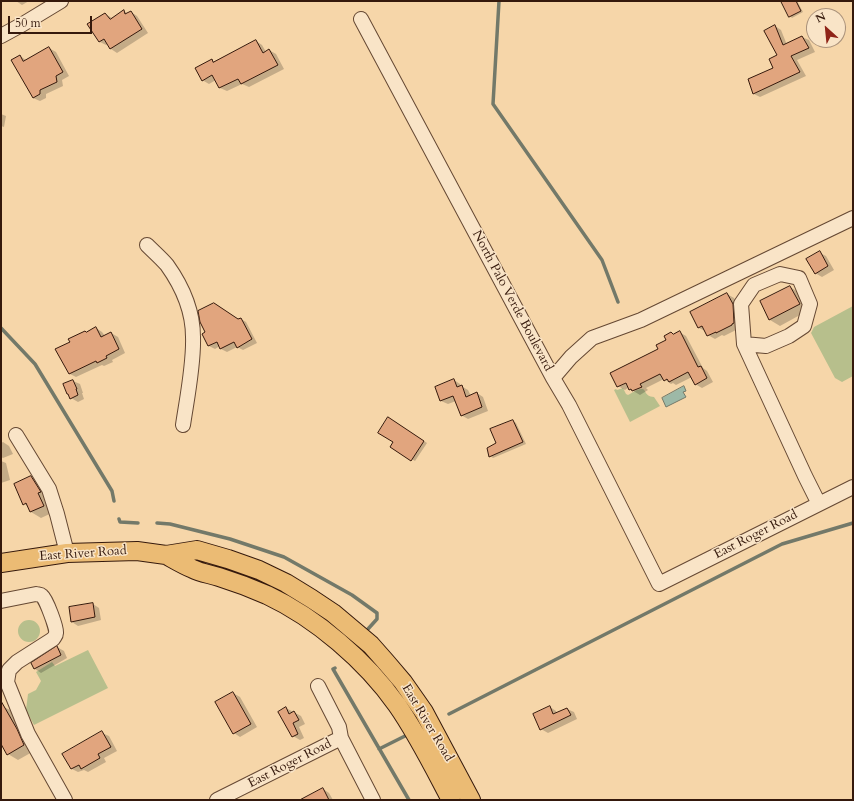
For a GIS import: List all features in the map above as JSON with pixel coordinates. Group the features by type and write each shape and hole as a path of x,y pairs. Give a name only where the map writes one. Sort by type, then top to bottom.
{"main road":[{"name":"East River Road","path":"1,563 66,553 137,551 166,555 197,550 259,570 286,583 312,598 333,613 371,645 403,682 413,695 433,728 471,800"},
{"name":"East River Road","path":"166,555 194,570 232,581 268,596 289,607 332,637 377,679 397,705 423,748 451,800"}],"street":[{"path":"1,36 61,1"},
{"name":"North Palo Verde Boulevard","path":"361,19 553,378 569,405 659,584"},
{"path":"553,378 571,357 592,338 641,320 853,218"},
{"path":"147,245 166,265 184,294 192,322 192,366 183,426"},
{"path":"744,344 766,346 789,336 804,326 810,304 799,278 780,274 754,285 741,304 744,344 819,504"},
{"path":"16,435 49,489 57,514 66,553"},
{"name":"East Roger Road","path":"659,584 853,487"},
{"path":"1,601 36,594 41,595 48,604 56,630 56,635 53,639 17,662 9,670 6,682 28,734 65,800"},
{"path":"318,686 339,727 341,738 374,800"},
{"name":"East Roger Road","path":"217,800 341,738"}],"green space":[{"path":"853,306 853,376 842,382 835,378 811,333 814,327"},
{"path":"623,388 628,395 643,389 648,395 654,397 660,406 630,422 614,390"},
{"path":"25,620 33,620 40,627 40,635 33,642 25,642 18,635 18,627"},
{"path":"88,650 108,688 34,725 26,710 28,694 36,690 41,681 36,672 52,662 55,666"}],"shaded area":[{"path":"684,386 686,391 683,392 686,397 666,407 662,398"}],"building":[{"path":"781,1 796,1 801,11 789,17"},
{"path":"124,10 125,14 131,11 142,29 110,49 104,39 99,42 87,24 105,13 110,19"},
{"path":"775,25 783,45 802,36 806,43 806,48 809,48 791,56 800,72 753,94 748,79 773,68 769,59 777,55 764,31"},
{"path":"256,40 263,53 269,49 278,65 241,84 238,79 219,88 212,75 202,81 195,68 212,59 213,62"},
{"path":"49,47 63,72 56,76 57,82 40,90 40,94 33,98 11,60 20,55 23,61"},
{"path":"820,251 828,266 815,274 806,259"},
{"path":"790,286 800,304 769,320 760,301"},
{"path":"727,293 733,304 734,323 716,333 707,336 702,326 698,328 690,312"},
{"path":"214,303 238,319 241,318 252,339 237,348 234,342 220,349 217,342 208,346 202,334 205,332 200,322 198,311"},
{"path":"96,327 101,337 111,332 119,349 97,363 96,361 69,374 55,349 70,342 68,339"},
{"path":"680,331 698,367 701,366 707,378 695,385 688,372 669,382 667,379 664,381 660,374 640,384 642,387 632,391 631,389 629,390 626,383 617,387 610,373 658,349 656,345 666,340 664,336 671,332 673,334"},
{"path":"454,379 457,387 462,385 466,397 477,392 482,407 461,416 453,396 440,401 435,387"},
{"path":"73,380 78,395 70,399 63,384"},
{"path":"388,417 424,441 411,461 390,447 393,442 378,433"},
{"path":"513,420 523,442 489,457 487,448 496,443 490,429"},
{"path":"31,476 41,492 38,493 44,506 30,512 26,503 23,505 14,484"},
{"path":"93,603 95,617 71,622 69,607"},
{"path":"57,646 61,655 34,669 31,663"},
{"path":"233,692 251,724 233,734 215,702"},
{"path":"1,701 17,729 24,745 7,755 1,744"},
{"path":"550,706 553,714 567,708 571,715 540,730 533,714"},
{"path":"286,707 289,714 294,711 299,720 293,723 298,734 292,737 278,712"},
{"path":"102,731 111,747 98,754 100,758 81,769 79,765 71,769 62,754"},
{"path":"323,788 329,800 300,800"}],"waterway":[{"path":"499,1 493,104 602,260 618,302"},
{"path":"1,328 35,364 112,491 114,501"},
{"path":"119,519 120,522 138,523"},
{"path":"157,523 170,524 230,539 284,557 352,595 377,613 377,619 368,629"},
{"path":"449,714 782,544 853,523"},
{"path":"335,668 333,669 409,800"},
{"path":"379,749 405,736"}]}
